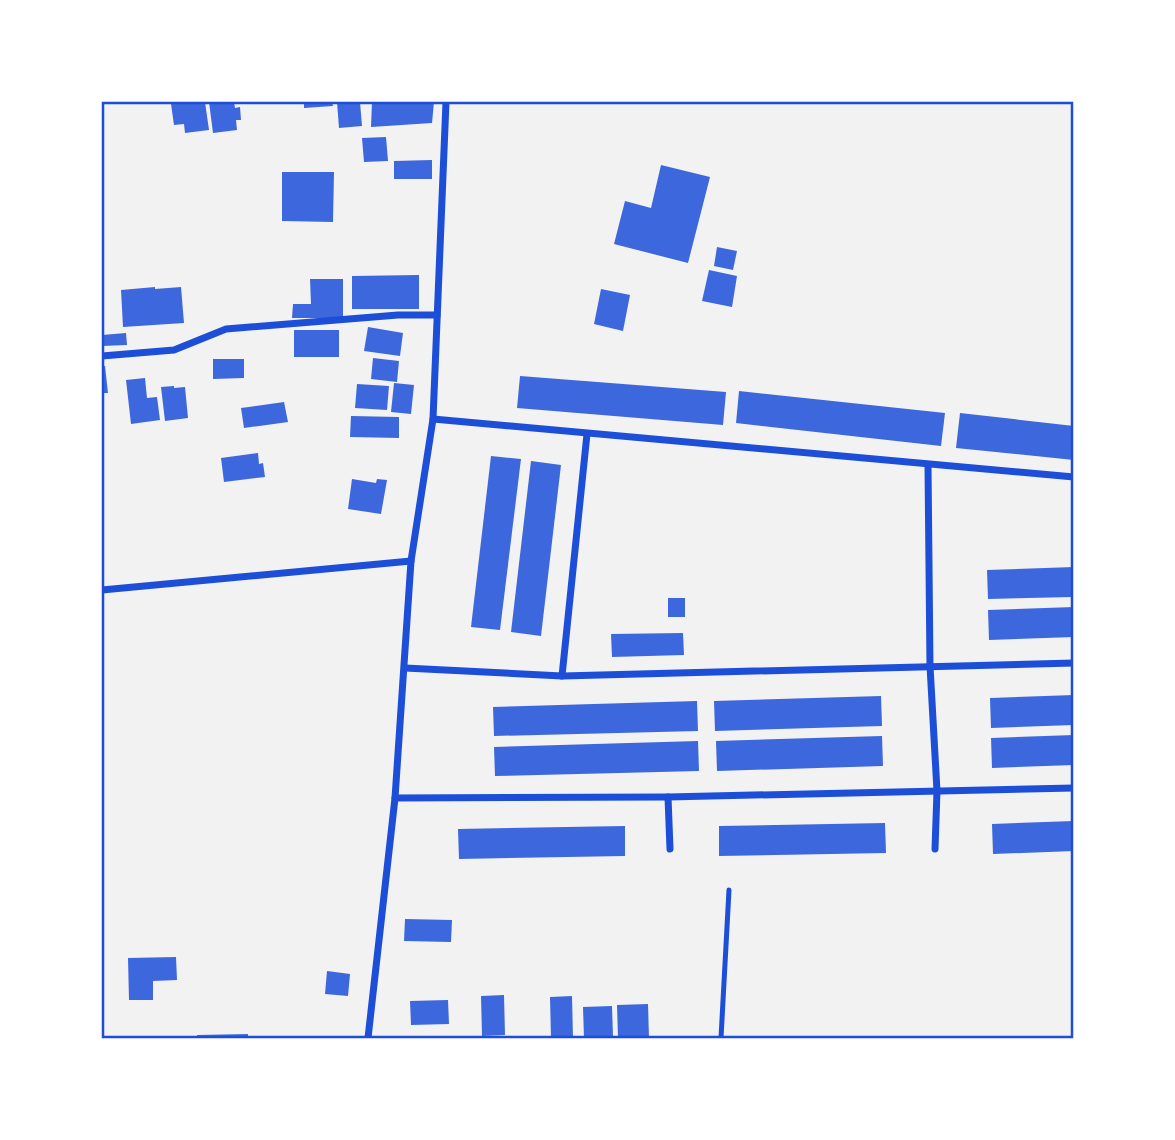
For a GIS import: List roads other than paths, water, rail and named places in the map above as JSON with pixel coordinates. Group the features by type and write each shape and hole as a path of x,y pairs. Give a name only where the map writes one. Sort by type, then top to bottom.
{"street":[{"path":"368,1038 394,798 411,561 433,419 446,102"},
{"path":"102,356 174,350 226,330 398,314 437,315"},
{"path":"433,419 1073,477"},
{"path":"562,676 587,434"},
{"path":"928,465 930,666 937,791 935,849"},
{"path":"102,590 411,561"},
{"path":"405,668 562,676 1073,663"},
{"path":"394,798 668,797 1073,788"},
{"path":"668,797 670,849"}],"lane":[{"path":"721,1038 729,890"}]}
